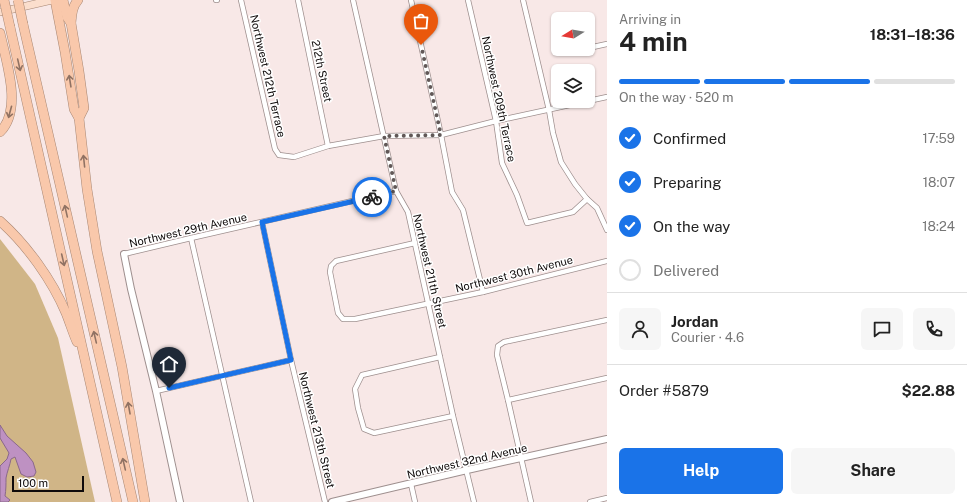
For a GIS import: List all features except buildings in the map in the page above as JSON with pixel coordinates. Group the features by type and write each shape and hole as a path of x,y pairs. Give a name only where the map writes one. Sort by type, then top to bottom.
{"highway":[{"path":"4,0 117,502"},
{"path":"18,0 133,502"},
{"path":"54,0 74,109 79,118 86,185 96,251 122,367 145,502"},
{"path":"63,0 67,17 71,23"},
{"path":"78,0 73,9 71,23 84,108 79,118"},
{"path":"0,33 13,97 10,114 0,132"},
{"path":"0,221 16,236 36,260 49,280 66,314 86,364"}],"main road":[{"path":"0,12 54,0"}],"street":[{"name":"Northwest 212th Terrace","path":"241,0 275,149 279,155 294,157 328,146"},
{"name":"212th Street","path":"298,0 328,146"},
{"name":"Northwest 211th Street","path":"353,0 396,191 408,212 453,416 474,502"},
{"path":"411,0 452,192 463,210 483,292"},
{"name":"Northwest 209th Terrace","path":"468,0 496,121 502,163 527,223 573,212 587,199"},
{"path":"523,0 561,162 587,199 598,208 607,230"},
{"path":"595,47 607,44"},
{"path":"328,146 384,136 441,135 496,121 607,97"},
{"name":"Northwest 29th Avenue","path":"124,254 396,191"},
{"name":"Northwest 213th Street","path":"262,222 291,360 325,502"},
{"path":"191,238 251,502"},
{"name":"Northwest 30th Avenue","path":"415,243 336,261 331,266 330,272 338,313 343,319 354,319 483,292 607,261"},
{"path":"124,254 180,502"},
{"path":"531,502 497,355 498,346 504,342 607,320"},
{"path":"440,356 362,375 355,389 358,408 364,429 374,433 453,416"},
{"path":"156,391 291,360"},
{"path":"508,400 607,378"},
{"name":"Northwest 32nd Avenue","path":"332,502 354,500 467,470 607,439"},
{"path":"411,484 415,502"},
{"path":"590,502 607,498"}],"shaded area":[{"path":"0,239 35,284 58,338 95,502 0,502"},
{"path":"0,425 7,436 26,453 33,462 36,472 34,476 27,477 21,474 15,457 11,459 6,478 5,496 10,500 8,502 0,502 0,466 7,459 9,453 0,438"}],"way so far":[{"path":"372,197 396,191 384,136 441,135 421,45"}],"route":[{"path":"169,388 291,360 262,222 372,197"}]}
